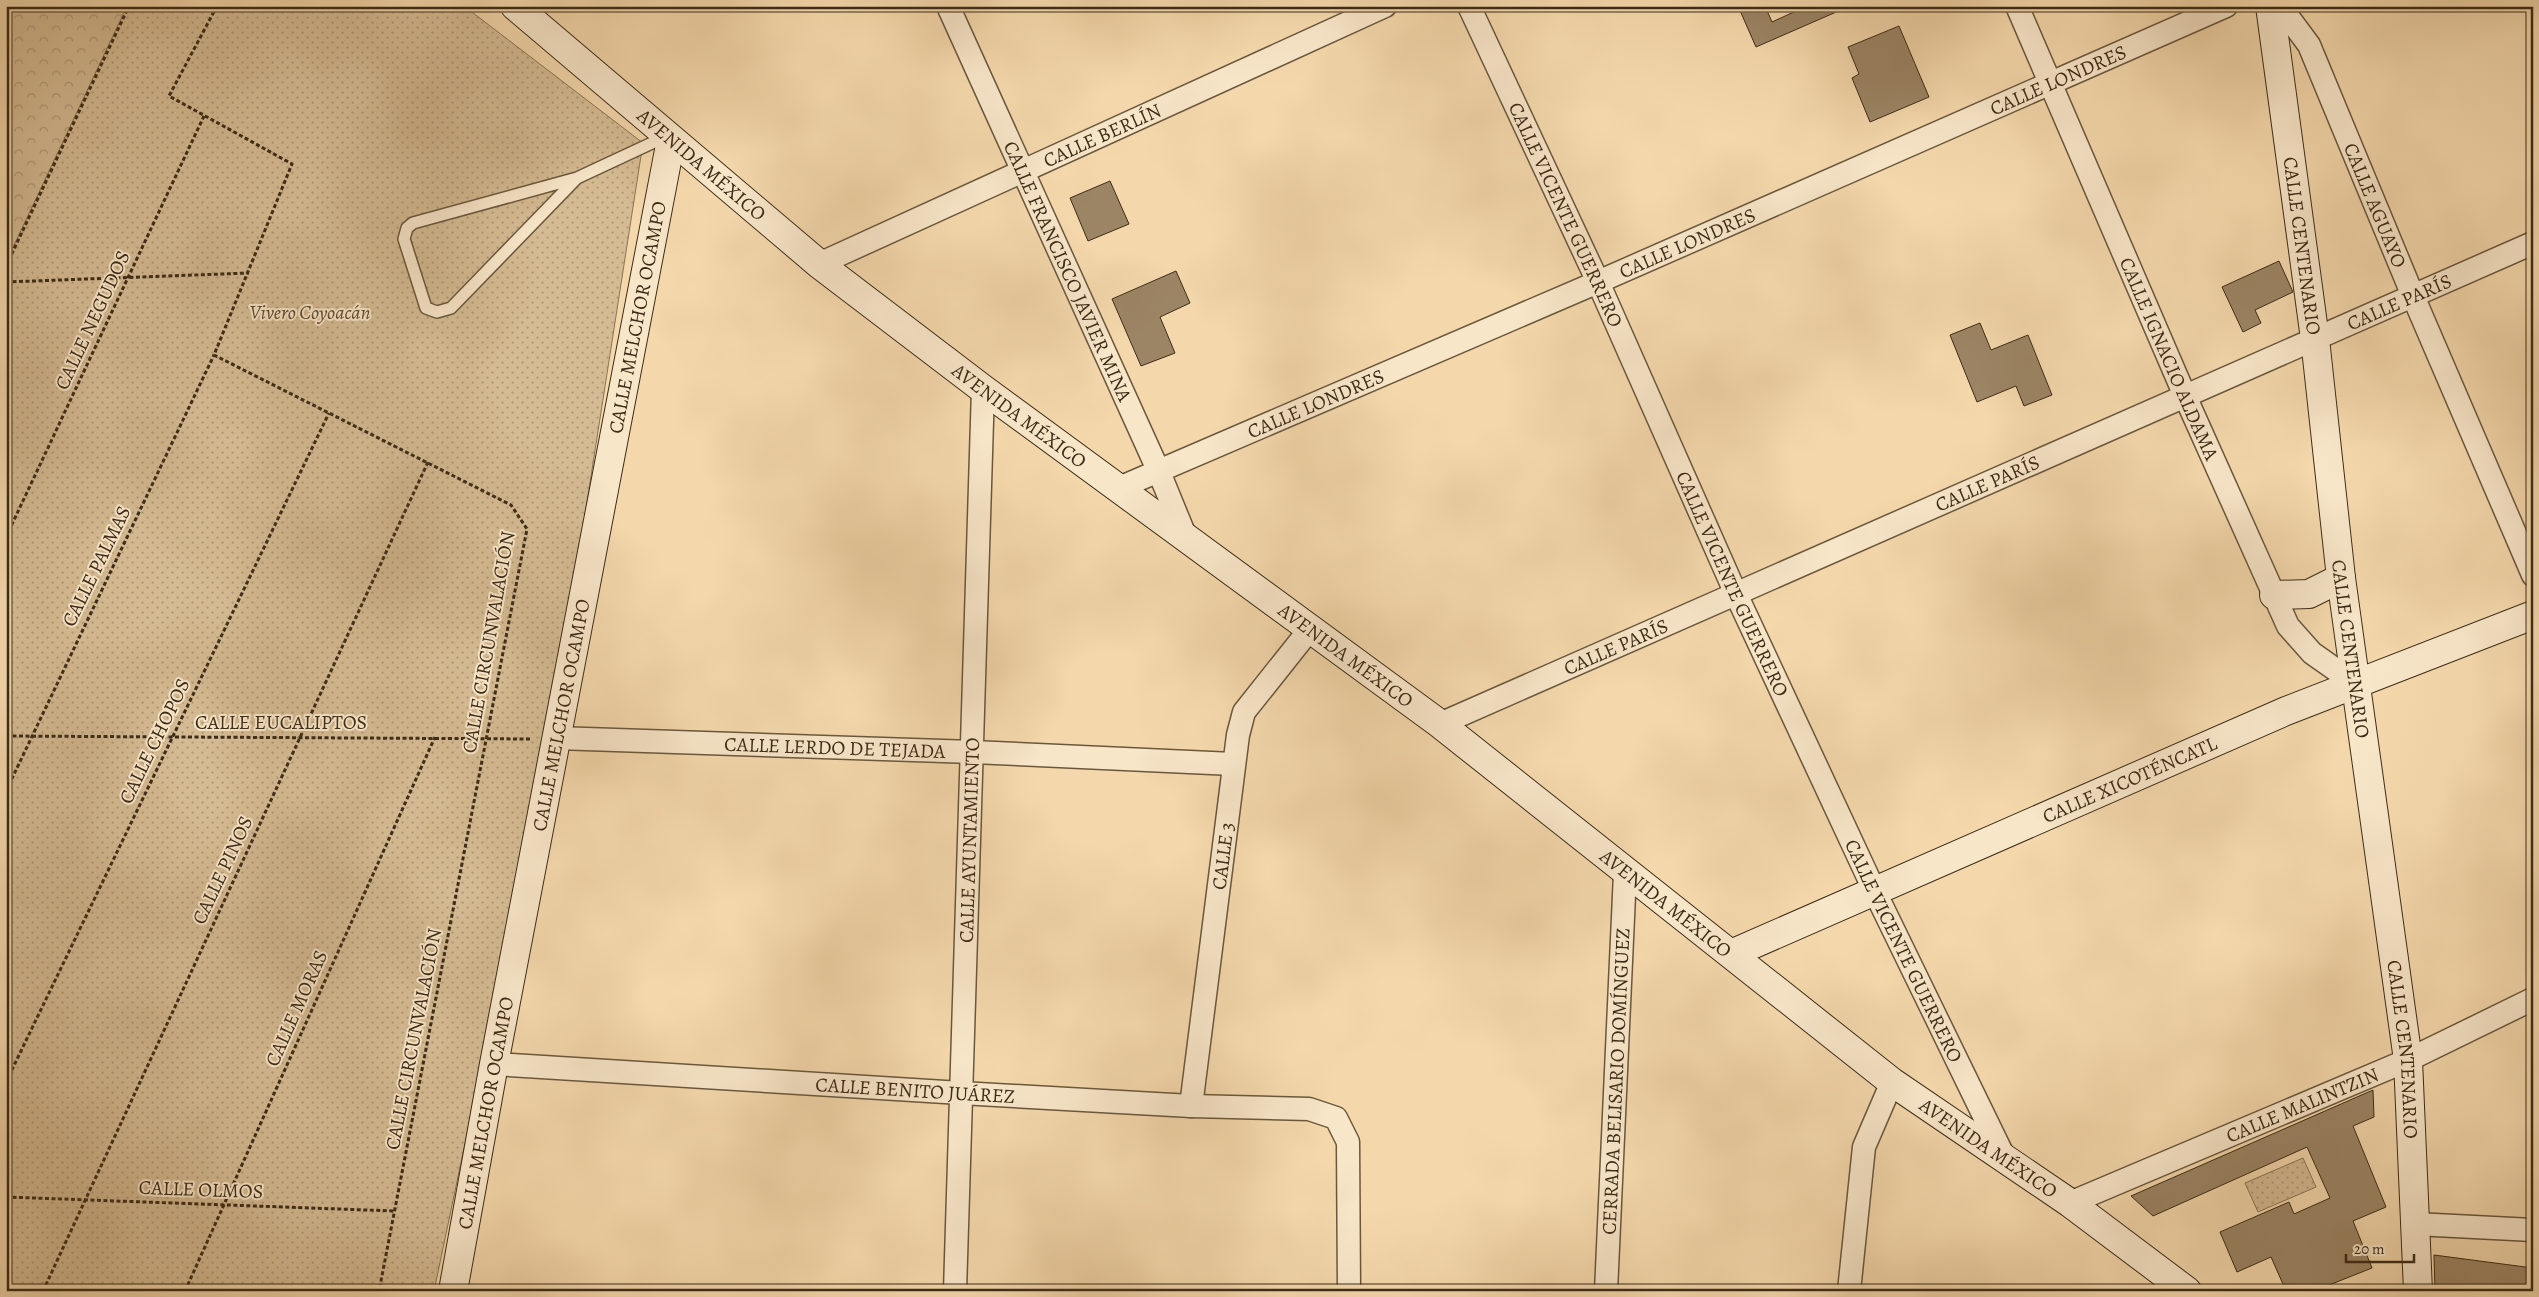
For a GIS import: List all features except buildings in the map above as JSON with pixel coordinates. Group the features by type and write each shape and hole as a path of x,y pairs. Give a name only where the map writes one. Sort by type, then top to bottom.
{"street":[{"name":"AVENIDA MÉXICO","path":"516,6 819,264 983,389 1440,724 1625,873 1731,954 1892,1082 2070,1203 2187,1291"},
{"name":"CALLE FRANCISCO JAVIER MINA","path":"948,6 1159,472 1186,538"},
{"name":"CALLE BERLÍN","path":"819,264 1385,6"},
{"name":"CALLE VICENTE GUERRERO","path":"1469,6 1598,282 1736,594 1874,892 2004,1157"},
{"name":"CALLE IGNACIO ALDAMA","path":"2017,6 2051,81 2185,396 2288,626 2312,652 2356,684"},
{"name":"CALLE LONDRES","path":"1119,488 1598,282 2051,81 2226,6"},
{"name":"CALLE CENTENARIO","path":"2270,6 2315,338 2341,578 2408,1060 2418,1291"},
{"name":"CALLE AGUAYO","path":"2280,6 2309,45 2413,296 2533,575"},
{"name":"CALLE MELCHOR OCAMPO","path":"453,1291 669,138"},
{"name":"CALLE PARÍS","path":"1440,724 2533,243"},
{"name":"CALLE AYUNTAMIENTO","path":"955,1291 983,389"},
{"path":"2274,595 2308,594 2341,578"},
{"name":"CALLE XICOTÉNCATL","path":"1731,954 2286,711 2533,616"},
{"name":"CALLE 3","path":"1191,1106 1233,764 1244,712 1310,629"},
{"name":"CALLE LERDO DE TEJADA","path":"556,738 973,752 1233,764"},
{"name":"CERRADA BELISARIO DOMÍNGUEZ","path":"1606,1291 1625,873"},
{"name":"CALLE MALINTZIN","path":"2070,1203 2408,1060 2533,999"},
{"name":"CALLE BENITO JUÁREZ","path":"494,1064 1191,1106 1309,1109 1336,1118 1348,1142 1349,1291"},
{"path":"1849,1291 1864,1147 1892,1082"},
{"path":"2415,1224 2533,1230"}],"lane":[{"path":"577,178 451,308 437,312 426,308 404,239 407,228 413,223 577,178 669,138"}],"path":[{"path":"6,266 129,6"},
{"path":"214,355 292,164 169,96 217,6"},
{"name":"CALLE NEGUDOS","path":"6,537 204,116"},
{"path":"6,282 249,273"},
{"name":"CALLE CIRCUNVALACIÓN","path":"214,355 511,505 527,529 379,1291"},
{"name":"CALLE PALMAS","path":"6,790 214,355"},
{"name":"CALLE CHOPOS","path":"6,1082 329,413"},
{"name":"CALLE PINOS","path":"43,1291 428,462"},
{"name":"CALLE EUCALIPTOS","path":"6,736 556,738"},
{"name":"CALLE MORAS","path":"184,1291 435,738"},
{"name":"CALLE OLMOS","path":"6,1197 394,1211"}],"green space":[{"name":"Vivero Coyoacán","path":"6,6 464,6 643,143 550,739 434,1291 6,1291"},
{"path":"6,6 127,6 6,262"},
{"path":"2303,1158 2316,1187 2258,1212 2245,1183"}]}
